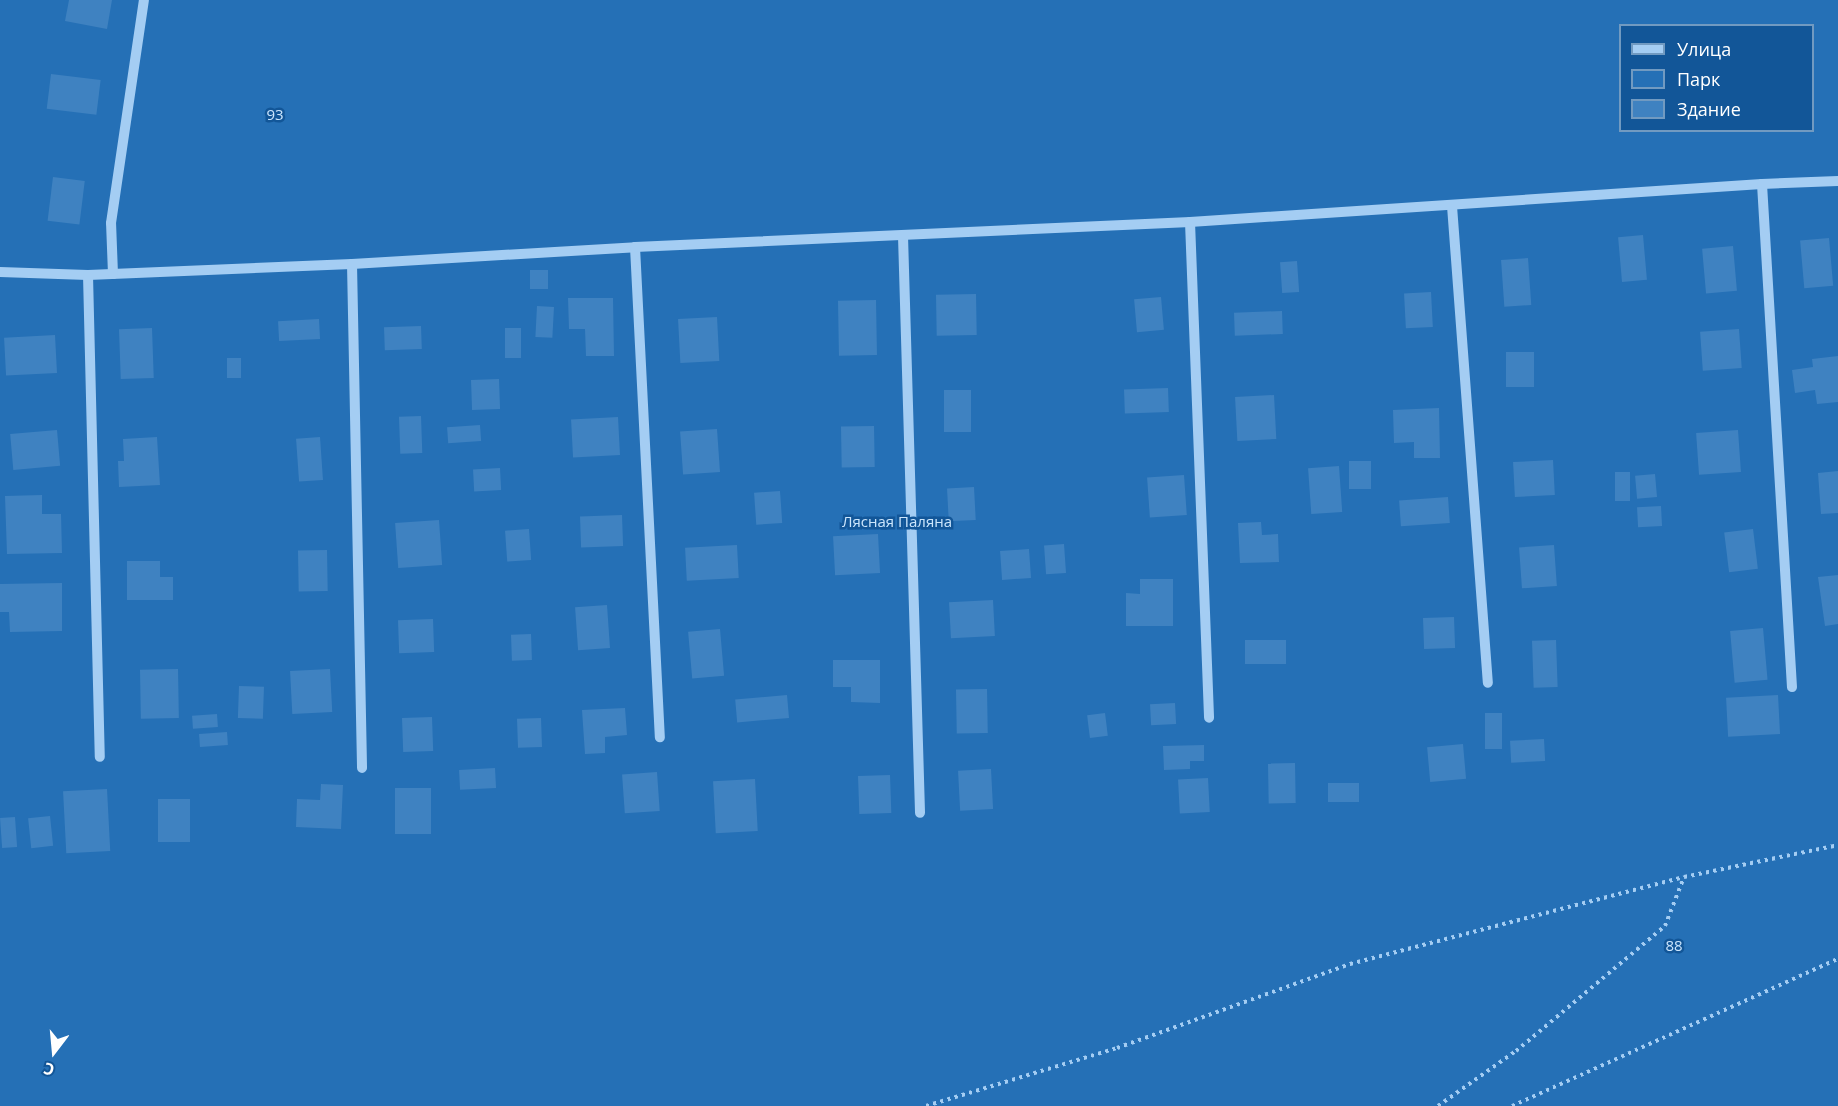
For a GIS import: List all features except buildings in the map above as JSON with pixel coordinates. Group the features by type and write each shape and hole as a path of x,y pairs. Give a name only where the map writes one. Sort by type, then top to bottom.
{"street":[{"path":"113,274 111,223 144,0"},
{"path":"0,272 88,275 352,264 635,247 1190,222 1762,184 1838,182"},
{"path":"1762,184 1792,687"},
{"path":"1452,206 1488,683"},
{"path":"1190,222 1209,718"},
{"path":"903,236 920,813"},
{"path":"635,247 660,737"},
{"path":"352,264 362,768"},
{"path":"88,275 100,757"}],"path":[{"path":"926,1106 1117,1048 1350,964 1684,877 1838,845"},
{"path":"1438,1106 1515,1051 1665,926 1684,877"},
{"path":"1512,1106 1838,959"}],"green space":[{"name":"Лясная Паляна","path":"0,0 1838,0 1838,1106 0,1106"}],"park label":[{"name":"93","path":"275,115"},
{"name":"88","path":"1674,946"}]}
